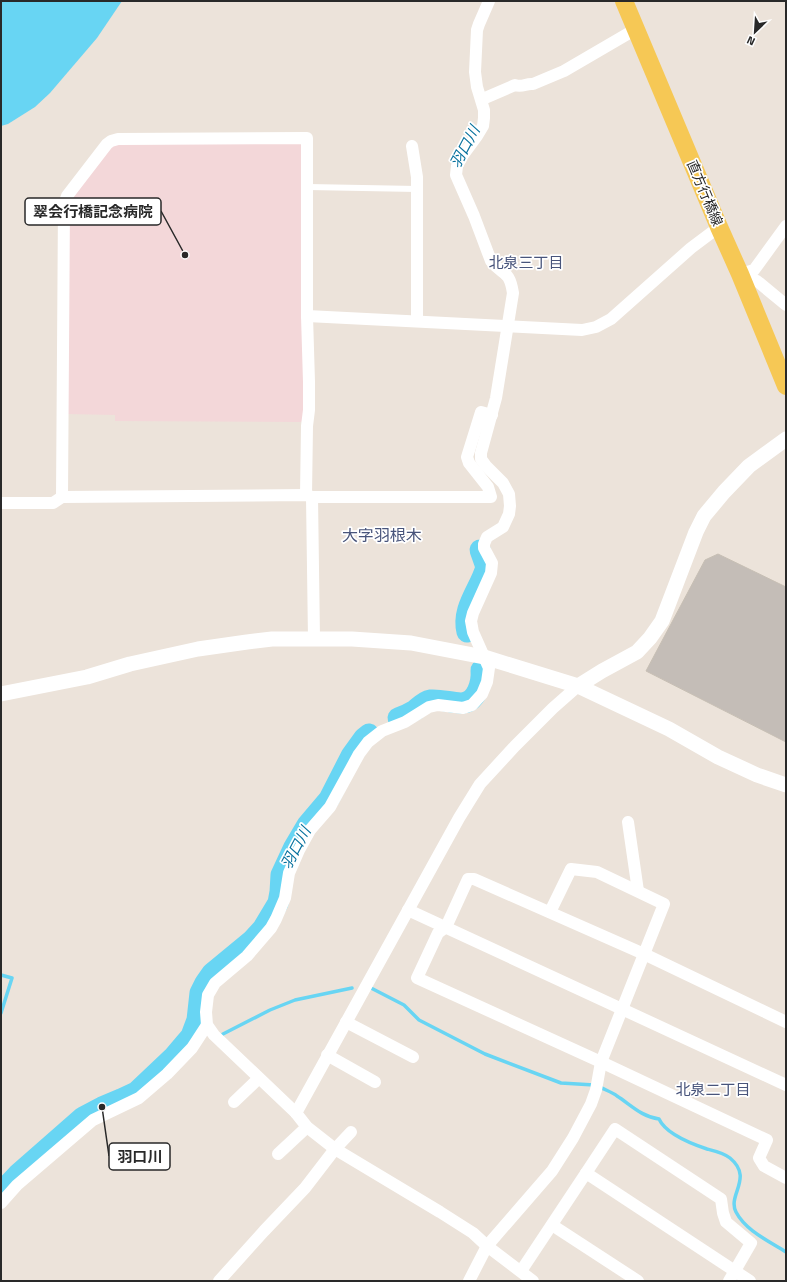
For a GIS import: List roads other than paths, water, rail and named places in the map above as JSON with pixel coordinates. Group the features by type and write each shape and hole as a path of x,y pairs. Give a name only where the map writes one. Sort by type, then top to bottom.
{"main road":[{"name":"直方行橋線","path":"624,1 786,386"}],"street":[{"path":"489,1 478,24 475,72 477,87 484,110 484,118 477,136 457,166 456,175 474,216 491,261 509,277 512,282 513,293 496,398 481,453 481,458 486,466 503,483 509,494 510,506 509,514 503,526 487,537 484,544 484,548 492,563 491,573 472,613 471,621 473,632 489,668 487,682 482,694 472,706 463,708 438,705 429,707 405,722 382,732 368,742 359,754 330,807 310,830 298,850 289,872 285,898 271,928 247,956 215,983 208,996 206,1012 207,1025 214,1036 258,1079 296,1113 307,1127 335,1149 440,1212 473,1234 533,1281"},
{"path":"485,98 515,85 520,87 533,84 564,72 636,30"},
{"path":"62,497 64,204 67,196 107,144 118,139 307,138 307,316 309,410 306,426 314,639"},
{"path":"412,146 417,177 417,321"},
{"path":"740,274 754,270 786,226"},
{"path":"307,316 582,330 596,328 611,319 691,248 719,227"},
{"path":"740,274 757,281 786,305"},
{"path":"1,503 53,503 62,497 491,497 488,487 468,463 467,457 482,412 492,415"},
{"path":"296,1113 459,818 480,784 553,708 578,686 637,652 650,638 662,621 696,532 704,516 749,466 786,439"},
{"path":"1,694 87,677 130,664 198,649 272,639 352,639 411,644 484,657 578,686 669,729 718,757 757,775 786,785"},
{"path":"628,822 638,891"},
{"path":"469,1281 487,1246 552,1172 574,1138 591,1104 596,1090 601,1062 664,904 597,872 571,869 550,912"},
{"path":"786,1022 644,954 474,878 468,879 446,927 438,933 417,978 767,1140 759,1158 764,1166 786,1178"},
{"path":"408,910 786,1085"},
{"path":"346,1022 413,1057"},
{"path":"1,1203 18,1185 93,1120 139,1098 167,1074 192,1048 207,1025"},
{"path":"327,1055 375,1082"},
{"path":"234,1102 258,1079"},
{"path":"278,1154 307,1127"},
{"path":"521,1272 615,1129 721,1199 723,1214 726,1222 751,1243 732,1276"},
{"path":"219,1281 304,1188 335,1149 351,1132"},
{"path":"586,1173 732,1276 750,1281"},
{"path":"552,1225 638,1281"}],"lane":[{"path":"308,187 417,189"}],"water":[{"path":"1,1 122,1 97,38 50,93 35,107 8,124 1,126"}],"waterway":[{"name":"羽口川","path":"467,632 466,623 469,607 486,567 480,550"},
{"name":"羽口川","path":"398,718 415,710 430,700 461,703 471,700 475,696 479,686 481,680 481,670"},
{"name":"羽口川","path":"1,1192 18,1174 83,1117 136,1092 174,1056 191,1036 197,1020 200,993 205,983 212,973 252,940 263,928 278,903 281,875 294,847 307,825 329,799 351,756 364,738 369,734"},
{"path":"1,975 12,978 1,1013"},
{"path":"223,1034 270,1010 295,1000 352,988"},
{"path":"371,988 404,1005 419,1020 485,1054 561,1083 594,1085"},
{"path":"600,1087 647,1116 659,1119 667,1129 680,1138 728,1156 737,1165 740,1172 739,1186 734,1206 740,1219 765,1240 786,1252"}],"place":[{"name":"翠会行橋記念病院","path":"185,255"},
{"name":"羽口川","path":"102,1107"}],"district":[{"name":"北泉三丁目","path":"526,263"},
{"name":"大字羽根木","path":"382,535"},
{"name":"北泉二丁目","path":"713,1090"}]}
